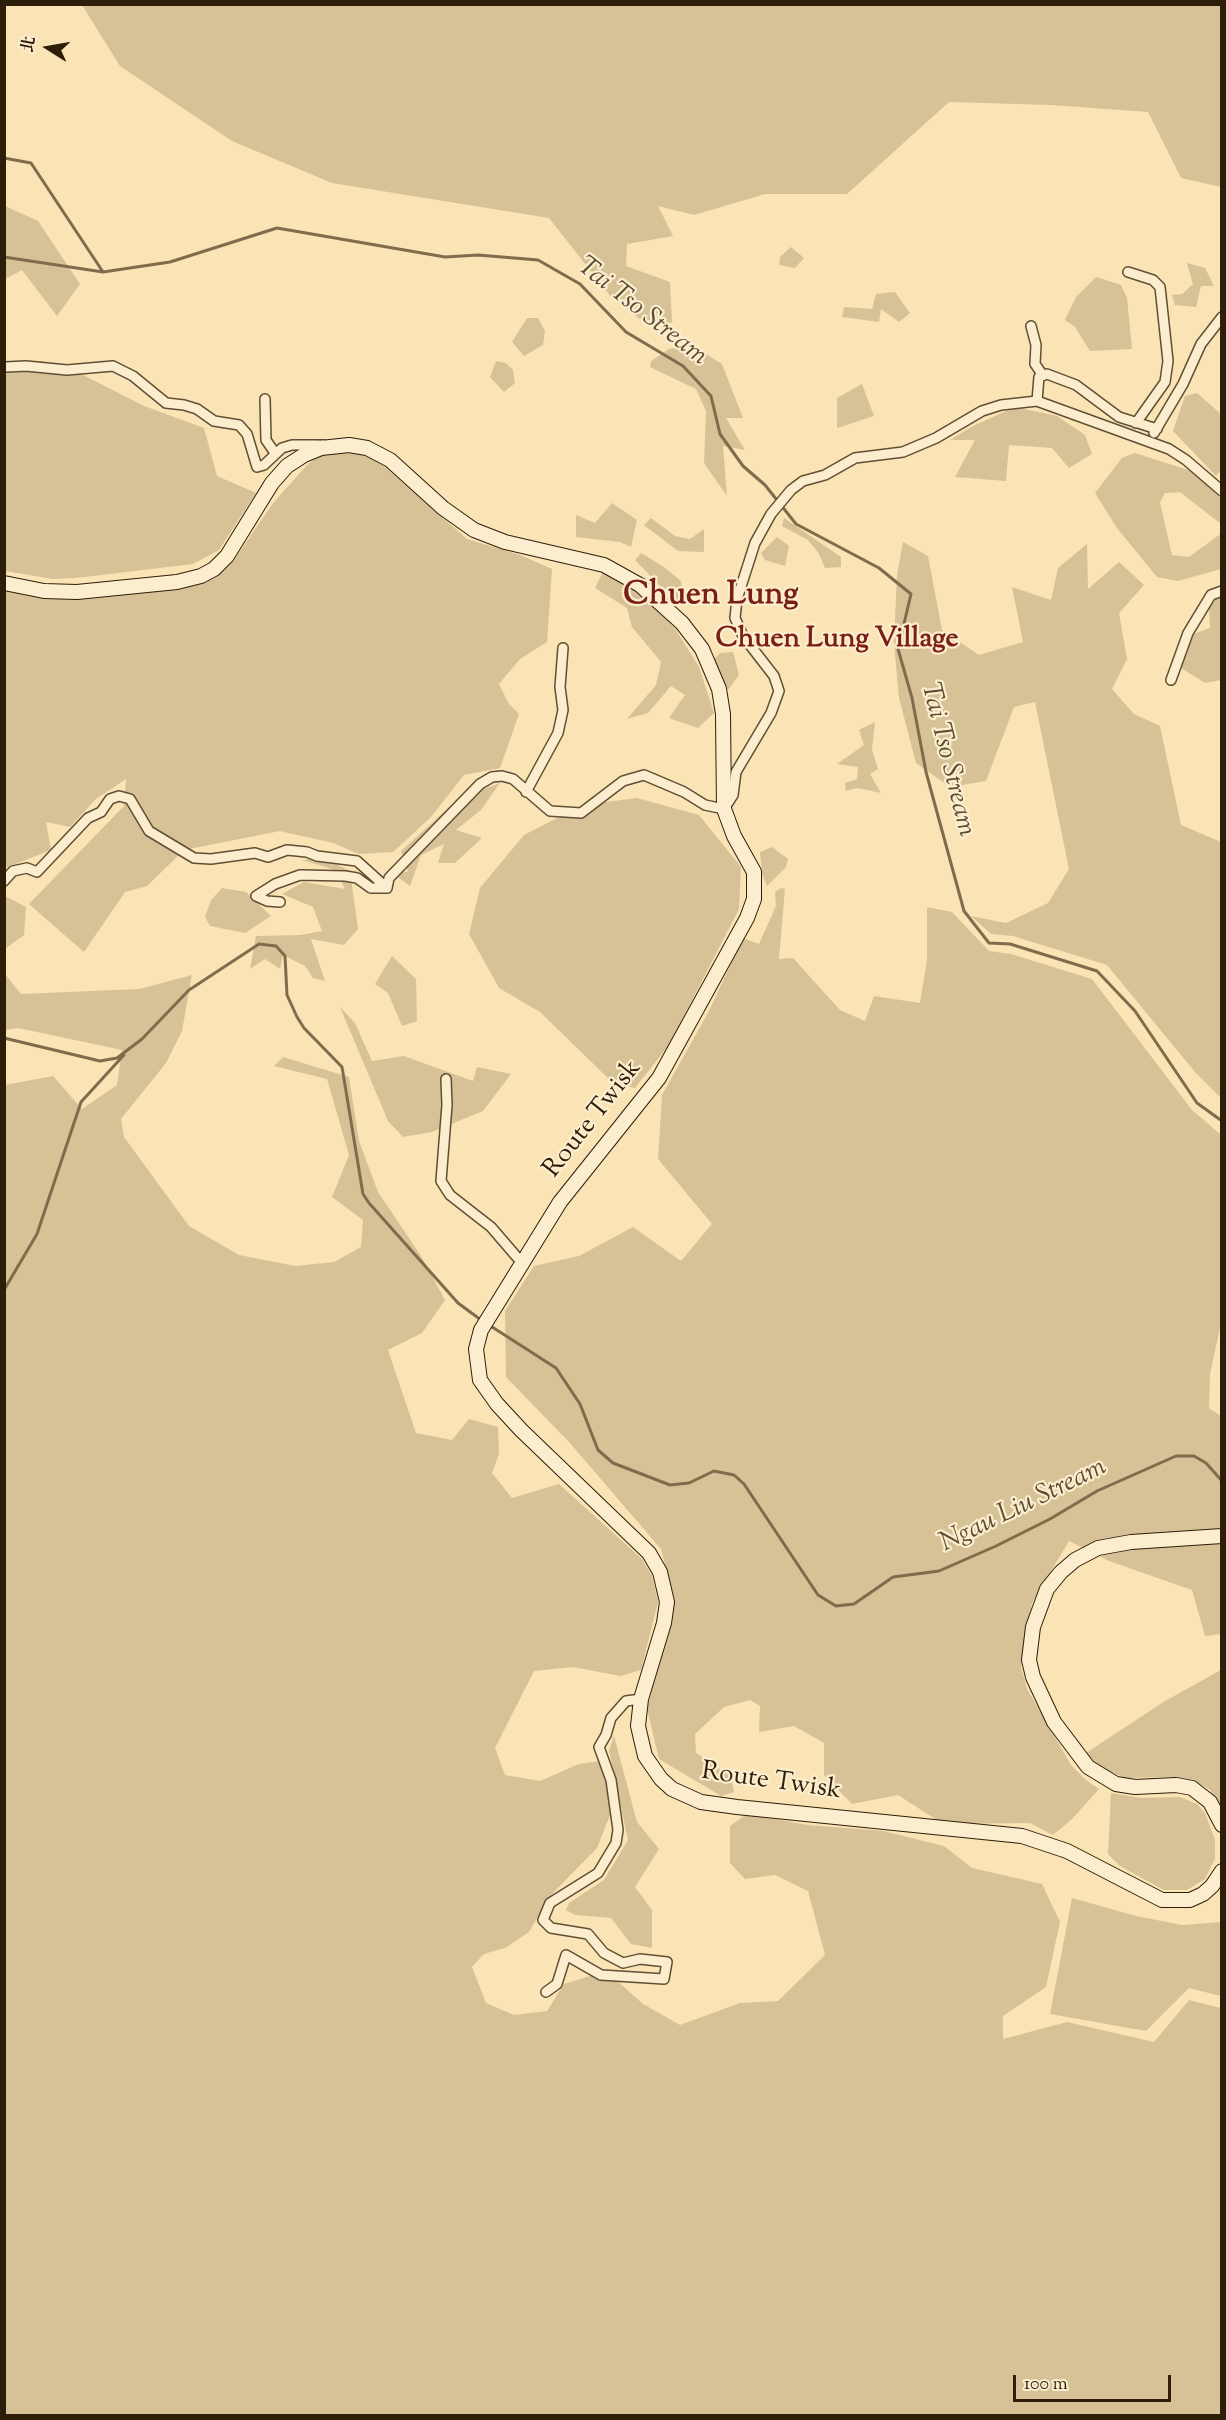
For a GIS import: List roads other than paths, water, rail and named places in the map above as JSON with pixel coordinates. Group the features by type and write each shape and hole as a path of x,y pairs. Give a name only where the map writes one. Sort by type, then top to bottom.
{"main road":[{"name":"Route Twisk","path":"4,583 44,591 77,592 177,582 201,576 214,569 227,556 272,483 287,466 304,455 331,446 357,446 383,455 454,517 474,530 505,542 604,564 631,579 661,603 696,640 716,678 723,714 724,809 734,836 756,878 756,891 750,912 659,1078 574,1184 481,1330 476,1348 477,1366 488,1392 522,1430 649,1553 660,1572 667,1602 664,1623 641,1699 638,1726 645,1756 666,1785 694,1800 737,1807 1022,1836 1067,1851 1162,1900 1184,1901 1203,1894 1212,1886 1221,1871"},
{"path":"1221,1536 1131,1542 1098,1548 1075,1560 1047,1589 1033,1628 1029,1660 1032,1677 1054,1722 1079,1758 1094,1773 1109,1782 1125,1786 1176,1785 1192,1788 1210,1802 1221,1825"}],"street":[{"path":"1128,272 1153,280 1160,287 1168,361 1165,382 1136,423"},
{"path":"1149,440 1183,384 1205,338 1221,316"},
{"path":"1031,326 1036,345 1035,364 1042,374 1076,385 1119,417 1157,429"},
{"path":"6,367 26,366 67,370 113,366 133,376 166,403 196,409 214,421 239,425 247,434 257,467 264,465 275,453 292,445 331,446"},
{"path":"1037,401 1038,381 1042,374"},
{"path":"265,399 266,440 275,453"},
{"path":"387,888 389,878 480,784 492,777 502,776 513,779 550,811 580,813 623,781 644,775 684,792 705,805 724,809 733,795 736,772 771,713 779,691 774,676 743,636 735,618 737,599 755,543 771,514 790,490 803,481 825,475 855,458 903,452 946,433 982,411 1001,405 1037,401 1149,440 1186,460 1221,491"},
{"path":"1171,680 1188,633 1211,595 1221,591"},
{"path":"526,792 558,733 563,710 561,679 563,648"},
{"path":"4,881 13,872 27,868 37,872 88,818 101,812 110,799 119,796 130,799 149,831 194,858 211,859 255,853 268,857 287,850 307,852 317,856 357,861 387,888"},
{"path":"280,902 267,901 256,896 300,875 345,876 357,878 370,888 387,888"},
{"path":"446,1078 447,1105 441,1181 450,1195 491,1227 522,1263"},
{"path":"546,1992 556,1984 566,1955 601,1975 664,1979 667,1962 640,1959 623,1963 604,1953 588,1934 551,1928 543,1920 550,1903 598,1872 616,1844 618,1830 611,1780 599,1747 606,1735 611,1718 626,1701 641,1699"}],"waterway":[{"name":"Tai Tso Stream","path":"4,158 31,163 103,272 170,262 277,228 445,257 478,255 538,260 580,284 626,332 683,366 711,396 720,434 743,466 765,485 796,524 879,568 911,594 898,649 912,698 926,772 964,911 989,943 1010,944 1097,971 1135,1011 1197,1103 1222,1121"},
{"path":"4,257 103,272"},
{"name":"Ngau Liu Stream","path":"4,1038 100,1061 117,1058 142,1039 189,990 259,944 276,946 285,956 287,995 297,1017 304,1028 342,1067 363,1194 458,1303 481,1320"},
{"path":"4,1290 37,1234 81,1102 124,1055"},
{"name":"Ngau Liu Stream","path":"489,1325 556,1368 580,1404 598,1450 613,1463 670,1485 689,1483 714,1471 734,1475 744,1484 818,1595 836,1606 854,1604 893,1577 939,1571 996,1546 1050,1519 1097,1491 1176,1456 1194,1456 1206,1463 1222,1481"}],"district":[{"name":"Chuen Lung","path":"711,598"},
{"name":"Chuen Lung Village","path":"837,641"}]}
